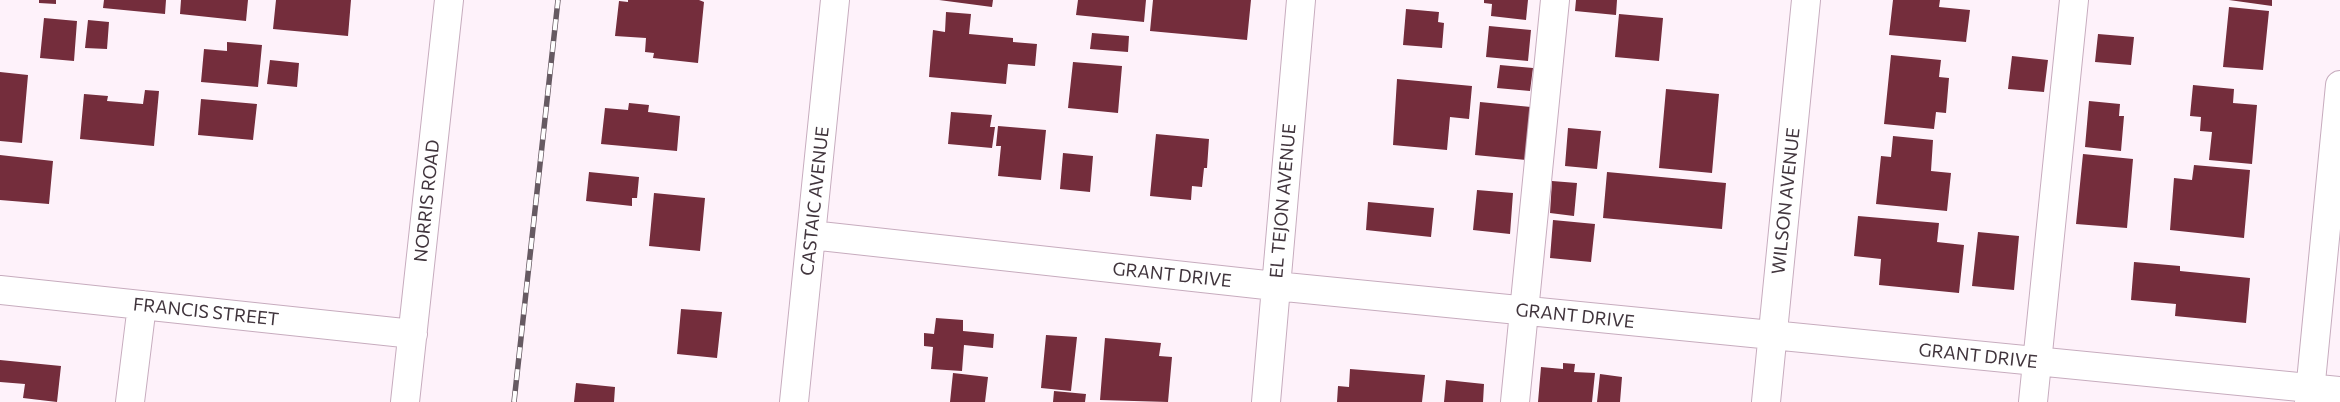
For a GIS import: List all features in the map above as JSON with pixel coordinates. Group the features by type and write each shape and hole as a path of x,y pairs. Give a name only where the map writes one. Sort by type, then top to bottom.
{"street":[{"name":"NORRIS ROAD","path":"405,402 449,0"},
{"name":"CASTAIC AVENUE","path":"794,402 835,0"},
{"name":"EL TEJON AVENUE","path":"1266,402 1301,0"},
{"path":"1515,402 1555,0"},
{"name":"WILSON AVENUE","path":"1766,402 1806,0"},
{"path":"2033,402 2074,0"},
{"path":"2309,395 2340,85"},
{"name":"GRANT DRIVE","path":"811,235 1275,286 2037,362 2309,395 2340,392"},
{"name":"FRANCIS STREET","path":"0,290 413,334"},
{"path":"130,402 142,305"}],"building":[{"path":"39,0 56,0 56,4 39,3"},
{"path":"104,0 166,0 165,14 103,8"},
{"path":"181,0 248,0 246,21 180,14"},
{"path":"276,0 351,0 348,36 273,29"},
{"path":"628,0 699,0 704,2 698,63 653,58 654,53 645,52 646,38 615,36 619,1 628,2"},
{"path":"939,0 993,0 992,7"},
{"path":"1078,0 1146,0 1144,22 1076,15"},
{"path":"1153,0 1251,0 1247,40 1150,31"},
{"path":"1484,0 1528,0 1526,20 1491,16 1492,4 1484,3"},
{"path":"1576,0 1617,0 1616,15 1575,11"},
{"path":"1893,0 1940,0 1939,7 1970,10 1966,42 1889,35"},
{"path":"2229,0 2272,0 2272,6"},
{"path":"2229,7 2269,11 2263,70 2223,67"},
{"path":"1406,9 1439,12 1438,22 1444,23 1442,48 1403,45"},
{"path":"946,12 971,14 969,34 1013,38 1013,42 1037,44 1035,66 1008,64 1006,84 929,77 933,30 945,32"},
{"path":"1619,14 1663,18 1659,61 1615,57"},
{"path":"44,18 77,21 74,61 40,58"},
{"path":"88,20 109,22 107,49 85,48"},
{"path":"1489,26 1531,30 1528,61 1486,57"},
{"path":"1092,33 1129,36 1128,52 1090,49"},
{"path":"2098,34 2134,37 2131,65 2095,62"},
{"path":"227,42 262,45 258,87 201,82 204,49 227,51"},
{"path":"1891,55 1941,60 1939,77 1949,78 1946,113 1936,112 1934,129 1884,124"},
{"path":"2012,56 2048,60 2044,92 2008,89"},
{"path":"270,60 299,63 297,87 267,84"},
{"path":"1073,62 1122,66 1118,113 1068,108"},
{"path":"1500,65 1533,68 1530,91 1497,88"},
{"path":"0,72 28,75 22,143 0,141"},
{"path":"1397,79 1472,86 1469,119 1450,117 1447,150 1393,145"},
{"path":"2193,85 2234,89 2233,103 2257,105 2252,164 2209,160 2212,132 2200,131 2201,117 2190,116"},
{"path":"1666,89 1719,94 1712,173 1659,168"},
{"path":"145,90 159,91 154,146 80,139 84,94 108,96 107,101 143,104"},
{"path":"201,99 257,104 253,140 198,135"},
{"path":"2089,101 2120,104 2119,116 2124,116 2121,151 2085,147"},
{"path":"1480,102 1531,107 1526,160 1475,155"},
{"path":"629,103 649,105 648,112 680,116 677,151 601,144 605,108 628,110"},
{"path":"951,112 992,115 990,127 995,127 992,148 948,144"},
{"path":"998,126 1046,130 1041,180 998,176 1001,146 996,146"},
{"path":"1568,128 1601,131 1597,169 1565,166"},
{"path":"1156,134 1209,139 1207,168 1204,168 1202,187 1192,186 1191,200 1150,196"},
{"path":"1893,136 1933,140 1931,171 1951,173 1947,211 1876,204 1881,156 1891,157"},
{"path":"1063,153 1093,156 1090,192 1060,189"},
{"path":"2083,154 2133,159 2127,228 2076,224"},
{"path":"0,155 53,161 49,204 0,200"},
{"path":"2194,165 2250,170 2244,238 2170,230 2174,178 2192,180"},
{"path":"589,172 639,177 637,198 632,198 632,206 586,201"},
{"path":"1607,172 1726,183 1722,229 1603,218"},
{"path":"1552,181 1577,183 1574,216 1550,213"},
{"path":"1477,190 1513,193 1510,234 1473,230"},
{"path":"654,193 705,198 700,251 649,246"},
{"path":"1368,202 1434,208 1431,237 1366,230"},
{"path":"1858,216 1939,223 1937,242 1964,245 1959,293 1879,285 1881,259 1854,256"},
{"path":"1553,220 1595,224 1591,262 1550,258"},
{"path":"1978,232 2019,236 2014,290 1972,286"},
{"path":"2134,262 2180,266 2180,271 2250,278 2246,323 2175,316 2176,304 2131,300"},
{"path":"681,309 722,312 717,358 677,354"},
{"path":"936,318 963,320 963,331 994,334 993,348 964,345 962,371 931,369 933,347 924,346 924,333 934,334"},
{"path":"1046,335 1077,337 1071,391 1041,388"},
{"path":"1105,338 1161,343 1159,356 1172,357 1168,402 1100,400"},
{"path":"0,360 61,366 57,402 23,398 25,384 0,382"},
{"path":"1563,363 1575,364 1574,372 1595,373 1592,402 1538,402 1541,367 1563,369"},
{"path":"1350,369 1425,375 1422,402 1337,402 1338,386 1349,387"},
{"path":"953,373 988,377 985,402 950,402"},
{"path":"1600,374 1622,377 1620,402 1597,402"},
{"path":"1446,380 1484,384 1483,402 1444,402"},
{"path":"576,383 615,387 614,402 574,402"},
{"path":"1054,391 1086,394 1085,402 1053,402"}],"railway":[{"path":"514,402 558,0"}]}
